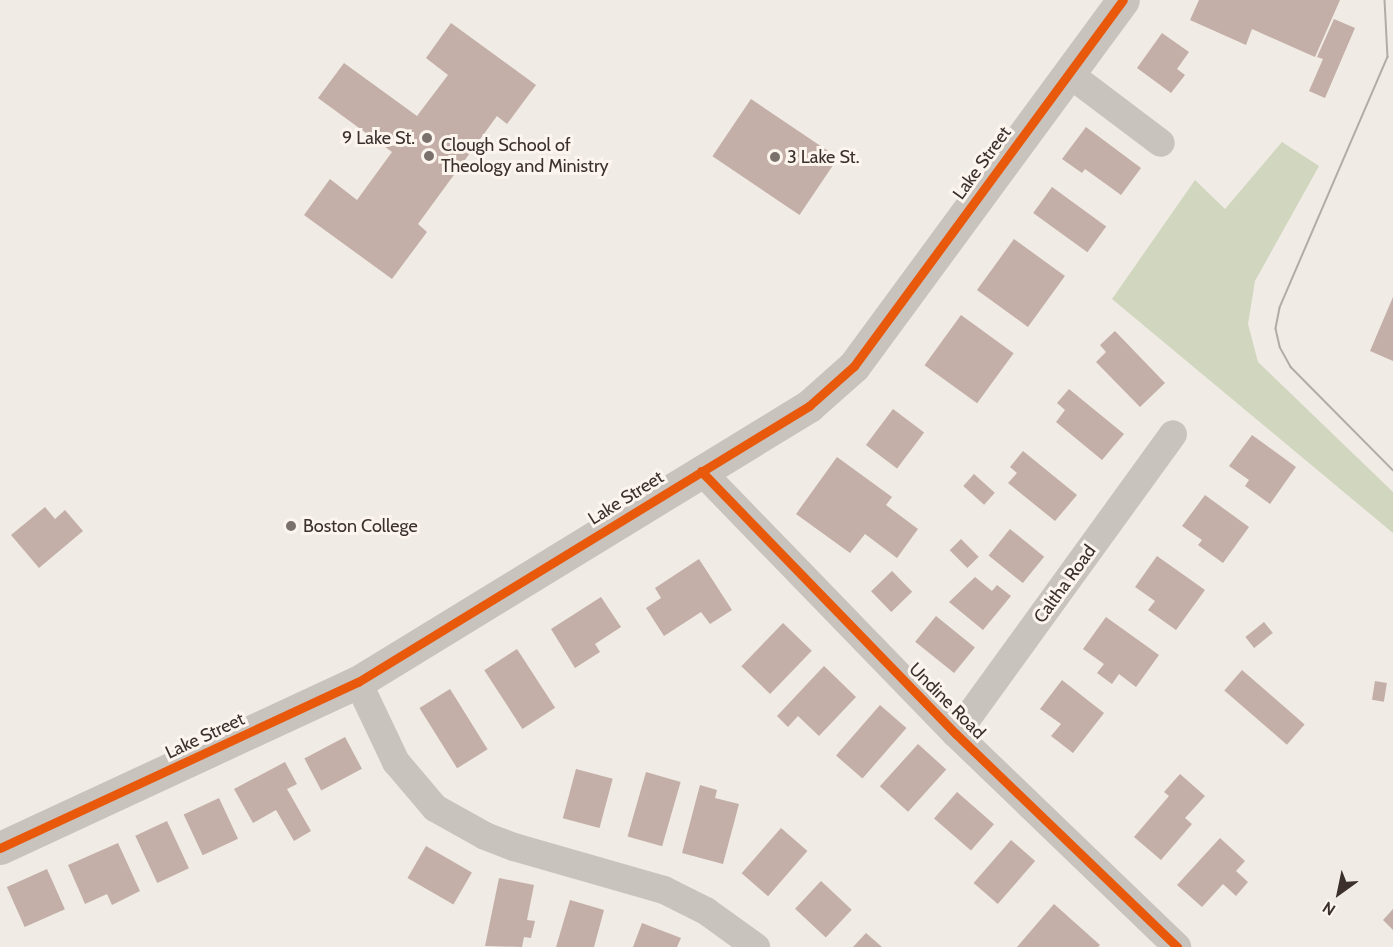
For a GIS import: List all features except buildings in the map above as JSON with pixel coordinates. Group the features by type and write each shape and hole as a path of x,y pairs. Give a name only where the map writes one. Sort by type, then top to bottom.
{"street":[{"name":"Lake Street","path":"0,848 358,682 809,406 854,366 1123,0"},
{"path":"1068,73 1161,143"},
{"name":"Caltha Road","path":"956,734 1173,434"},
{"name":"Undine Road","path":"701,471 956,734 1178,947"},
{"path":"358,682 396,762 435,807 486,836 514,847 664,890 706,911 756,947"}],"green space":[{"path":"1282,142 1319,166 1255,281 1248,324 1258,362 1393,492 1393,533 1112,299 1195,180 1225,209"}],"tram line":[{"path":"1385,0 1388,57 1280,308 1276,329 1280,347 1291,367 1393,470"}],"cycle path":[{"path":"0,848 358,682 809,406 854,366 1123,0"},
{"path":"701,471 956,734 1177,947"}],"place":[{"name":"9 Lake St.","path":"427,138"},
{"name":"Clough School of Theology and Ministry","path":"429,156"},
{"name":"3 Lake St.","path":"775,157"},
{"name":"Boston College","path":"291,526"}]}
